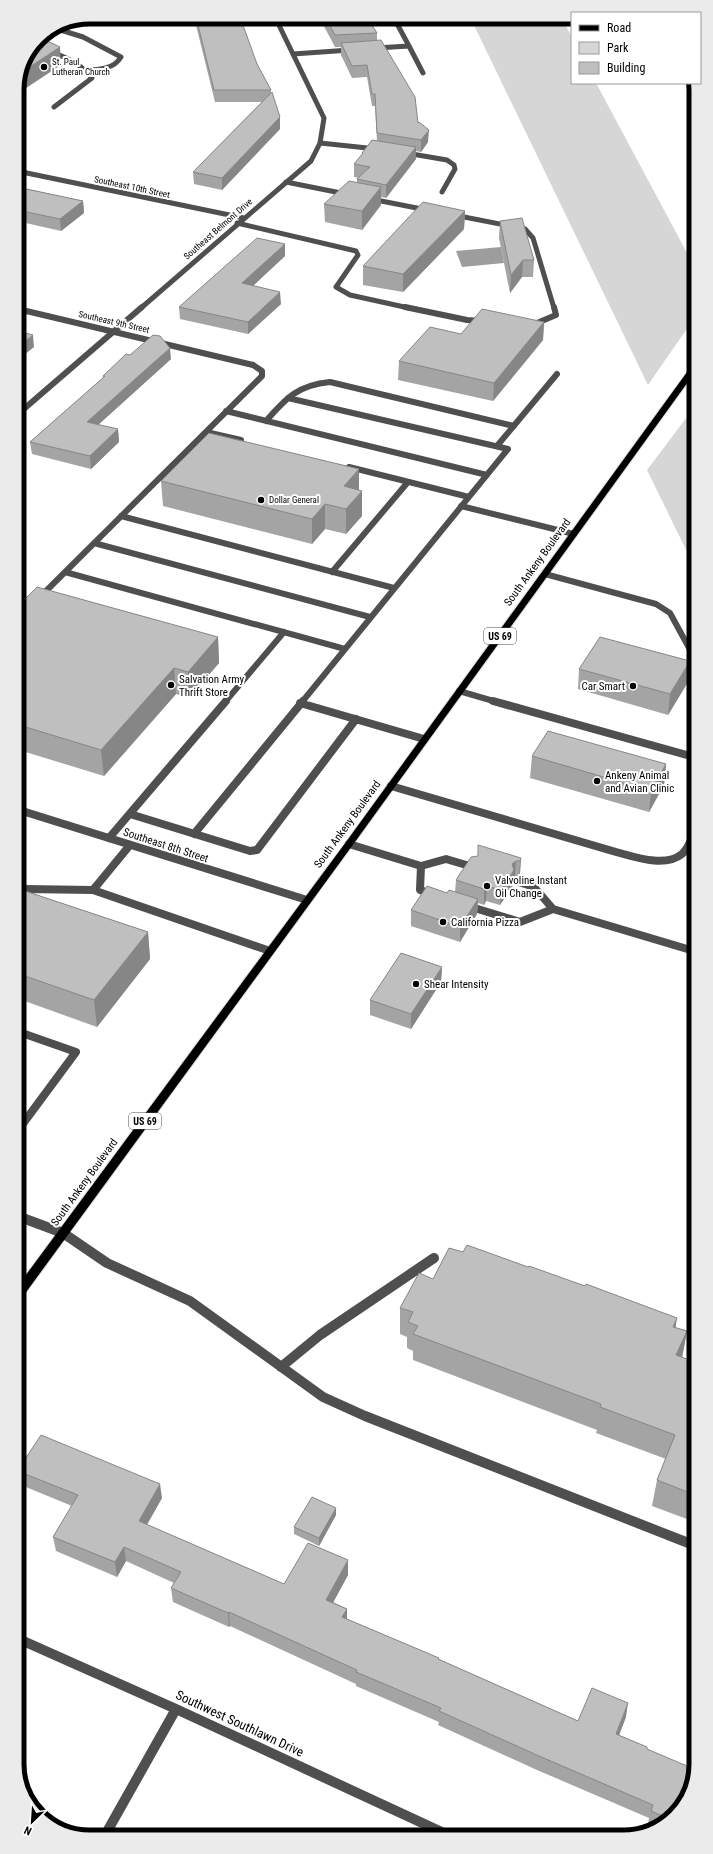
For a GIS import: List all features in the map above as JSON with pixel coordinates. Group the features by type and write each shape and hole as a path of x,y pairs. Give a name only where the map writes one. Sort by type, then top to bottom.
{"main road":[{"name":"South Ankeny Boulevard","path":"24,1287 349,844 689,376"}],"street":[{"name":"Southeast Belmont Drive","path":"24,409 114,332 237,223 311,161 320,143 324,118 278,24"},
{"path":"398,24 423,73"},
{"path":"63,31 83,37 121,57 119,61 108,67 86,70"},
{"path":"369,49 409,46"},
{"path":"39,49 86,70 89,72 91,79 54,107"},
{"path":"293,54 353,50"},
{"path":"320,143 380,149"},
{"path":"402,152 447,160 454,165 455,169 442,192"},
{"name":"Southeast 10th Street","path":"24,172 244,218"},
{"path":"286,182 353,196"},
{"path":"361,197 431,211"},
{"path":"447,214 526,229 533,238 556,315 537,323 529,323"},
{"path":"237,223 356,251 358,255 336,287 350,295 467,320 490,321"},
{"name":"Southeast 9th Street","path":"24,311 253,365 262,371 262,376 226,411"},
{"path":"497,446 557,374"},
{"path":"266,421 300,387 314,383 330,382 514,426"},
{"path":"194,834 508,449 288,398"},
{"path":"34,602 226,411 487,475"},
{"path":"206,432 251,443"},
{"path":"340,465 469,497"},
{"path":"332,572 408,482"},
{"path":"461,506 574,534"},
{"path":"121,516 394,588"},
{"path":"94,543 370,617"},
{"path":"65,572 345,649"},
{"path":"545,574 656,604 670,613 689,648"},
{"path":"109,838 284,632"},
{"path":"460,691 689,756"},
{"path":"300,703 424,739"},
{"path":"130,814 250,851 257,850 356,719"},
{"path":"391,786 648,860 666,860 681,855 689,843"},
{"name":"Southeast 8th Street","path":"24,812 307,900"},
{"path":"349,844 421,866 446,859 473,867"},
{"path":"93,890 130,845"},
{"path":"421,866 420,890 441,897"},
{"path":"516,881 534,887 553,909 689,950"},
{"path":"24,889 93,890 270,951"},
{"path":"462,904 520,922 553,909"},
{"path":"24,1034 76,1052 24,1122"},
{"path":"24,1218 63,1233 107,1263 190,1302 323,1397 365,1416 689,1543"},
{"path":"281,1367 320,1335 434,1258"},
{"name":"Southwest Southlawn Drive","path":"24,1642 176,1709 437,1830"},
{"path":"108,1830 176,1709"}],"green space":[{"path":"473,24 565,24 571,35 571,84 597,84 689,257 689,326 648,385"},
{"path":"689,414 689,556 647,470"}],"shaded area":[{"path":"501,247 504,263 462,267 456,251"}],"building":[{"path":"198,24 242,24 257,64 271,90 214,90"},
{"path":"329,24 371,24 377,33 335,35"},
{"path":"381,40 415,97 418,123 419,122 429,130 421,140 377,133 375,94 372,94 367,65 352,66 341,43"},
{"path":"47,41 60,47 28,68 38,50"},
{"path":"272,92 280,117 222,178 193,172"},
{"path":"372,140 416,147 386,185 357,179 370,167 354,164"},
{"path":"349,181 381,187 362,211 324,204"},
{"path":"24,188 83,201 60,219 24,211"},
{"path":"423,202 465,211 403,274 363,266"},
{"path":"522,218 534,260 523,260 511,275 500,221"},
{"path":"257,238 285,244 242,283 280,292 248,322 179,307"},
{"path":"482,309 544,322 494,383 399,361 430,327 461,334"},
{"path":"24,333 33,335 24,342"},
{"path":"153,335 160,336 170,348 87,422 118,429 90,456 30,442 105,376 103,376 126,354 130,355"},
{"path":"209,433 359,469 344,486 362,491 346,509 325,504 312,519 161,481"},
{"path":"37,587 218,637 188,672 174,668 101,750 24,727 24,600"},
{"path":"600,637 689,661 670,694 579,669"},
{"path":"548,731 666,764 651,791 532,756"},
{"path":"478,845 521,858 520,861 516,861 512,864 514,870 501,890 487,886 484,889 456,880 471,857 478,856"},
{"path":"427,886 447,893 449,890 478,899 460,927 411,910"},
{"path":"24,891 148,932 94,1000 24,976"},
{"path":"401,953 442,967 411,1014 370,1000"},
{"path":"467,1245 585,1286 586,1284 677,1318 673,1327 687,1331 676,1355 689,1360 689,1493 657,1480 675,1435 600,1407 601,1404 413,1334 418,1326 408,1322 413,1312 400,1308 419,1273 433,1279 449,1248 463,1252"},
{"path":"41,1435 160,1484 139,1521 284,1584 308,1543 348,1560 326,1600 347,1609 342,1617 439,1658 438,1659 578,1721 592,1688 628,1703 616,1734 689,1767 688,1776 680,1797 670,1811 663,1816 651,1811 653,1805 439,1711 441,1708 356,1672 357,1670 229,1612 228,1613 171,1588 181,1572 124,1547 115,1562 53,1537 78,1495 24,1474 24,1461"},
{"path":"312,1497 336,1508 319,1538 294,1527"}],"place":[{"name":"St. Paul Lutheran Church","path":"44,67"},
{"name":"Dollar General","path":"261,500"},
{"name":"Salvation Army Thrift Store","path":"171,685"},
{"name":"Car Smart","path":"633,686"},
{"name":"Ankeny Animal and Avian Clinic","path":"597,781"},
{"name":"Valvoline Instant Oil Change","path":"487,886"},
{"name":"California Pizza","path":"443,922"},
{"name":"Shear Intensity","path":"416,984"}]}
